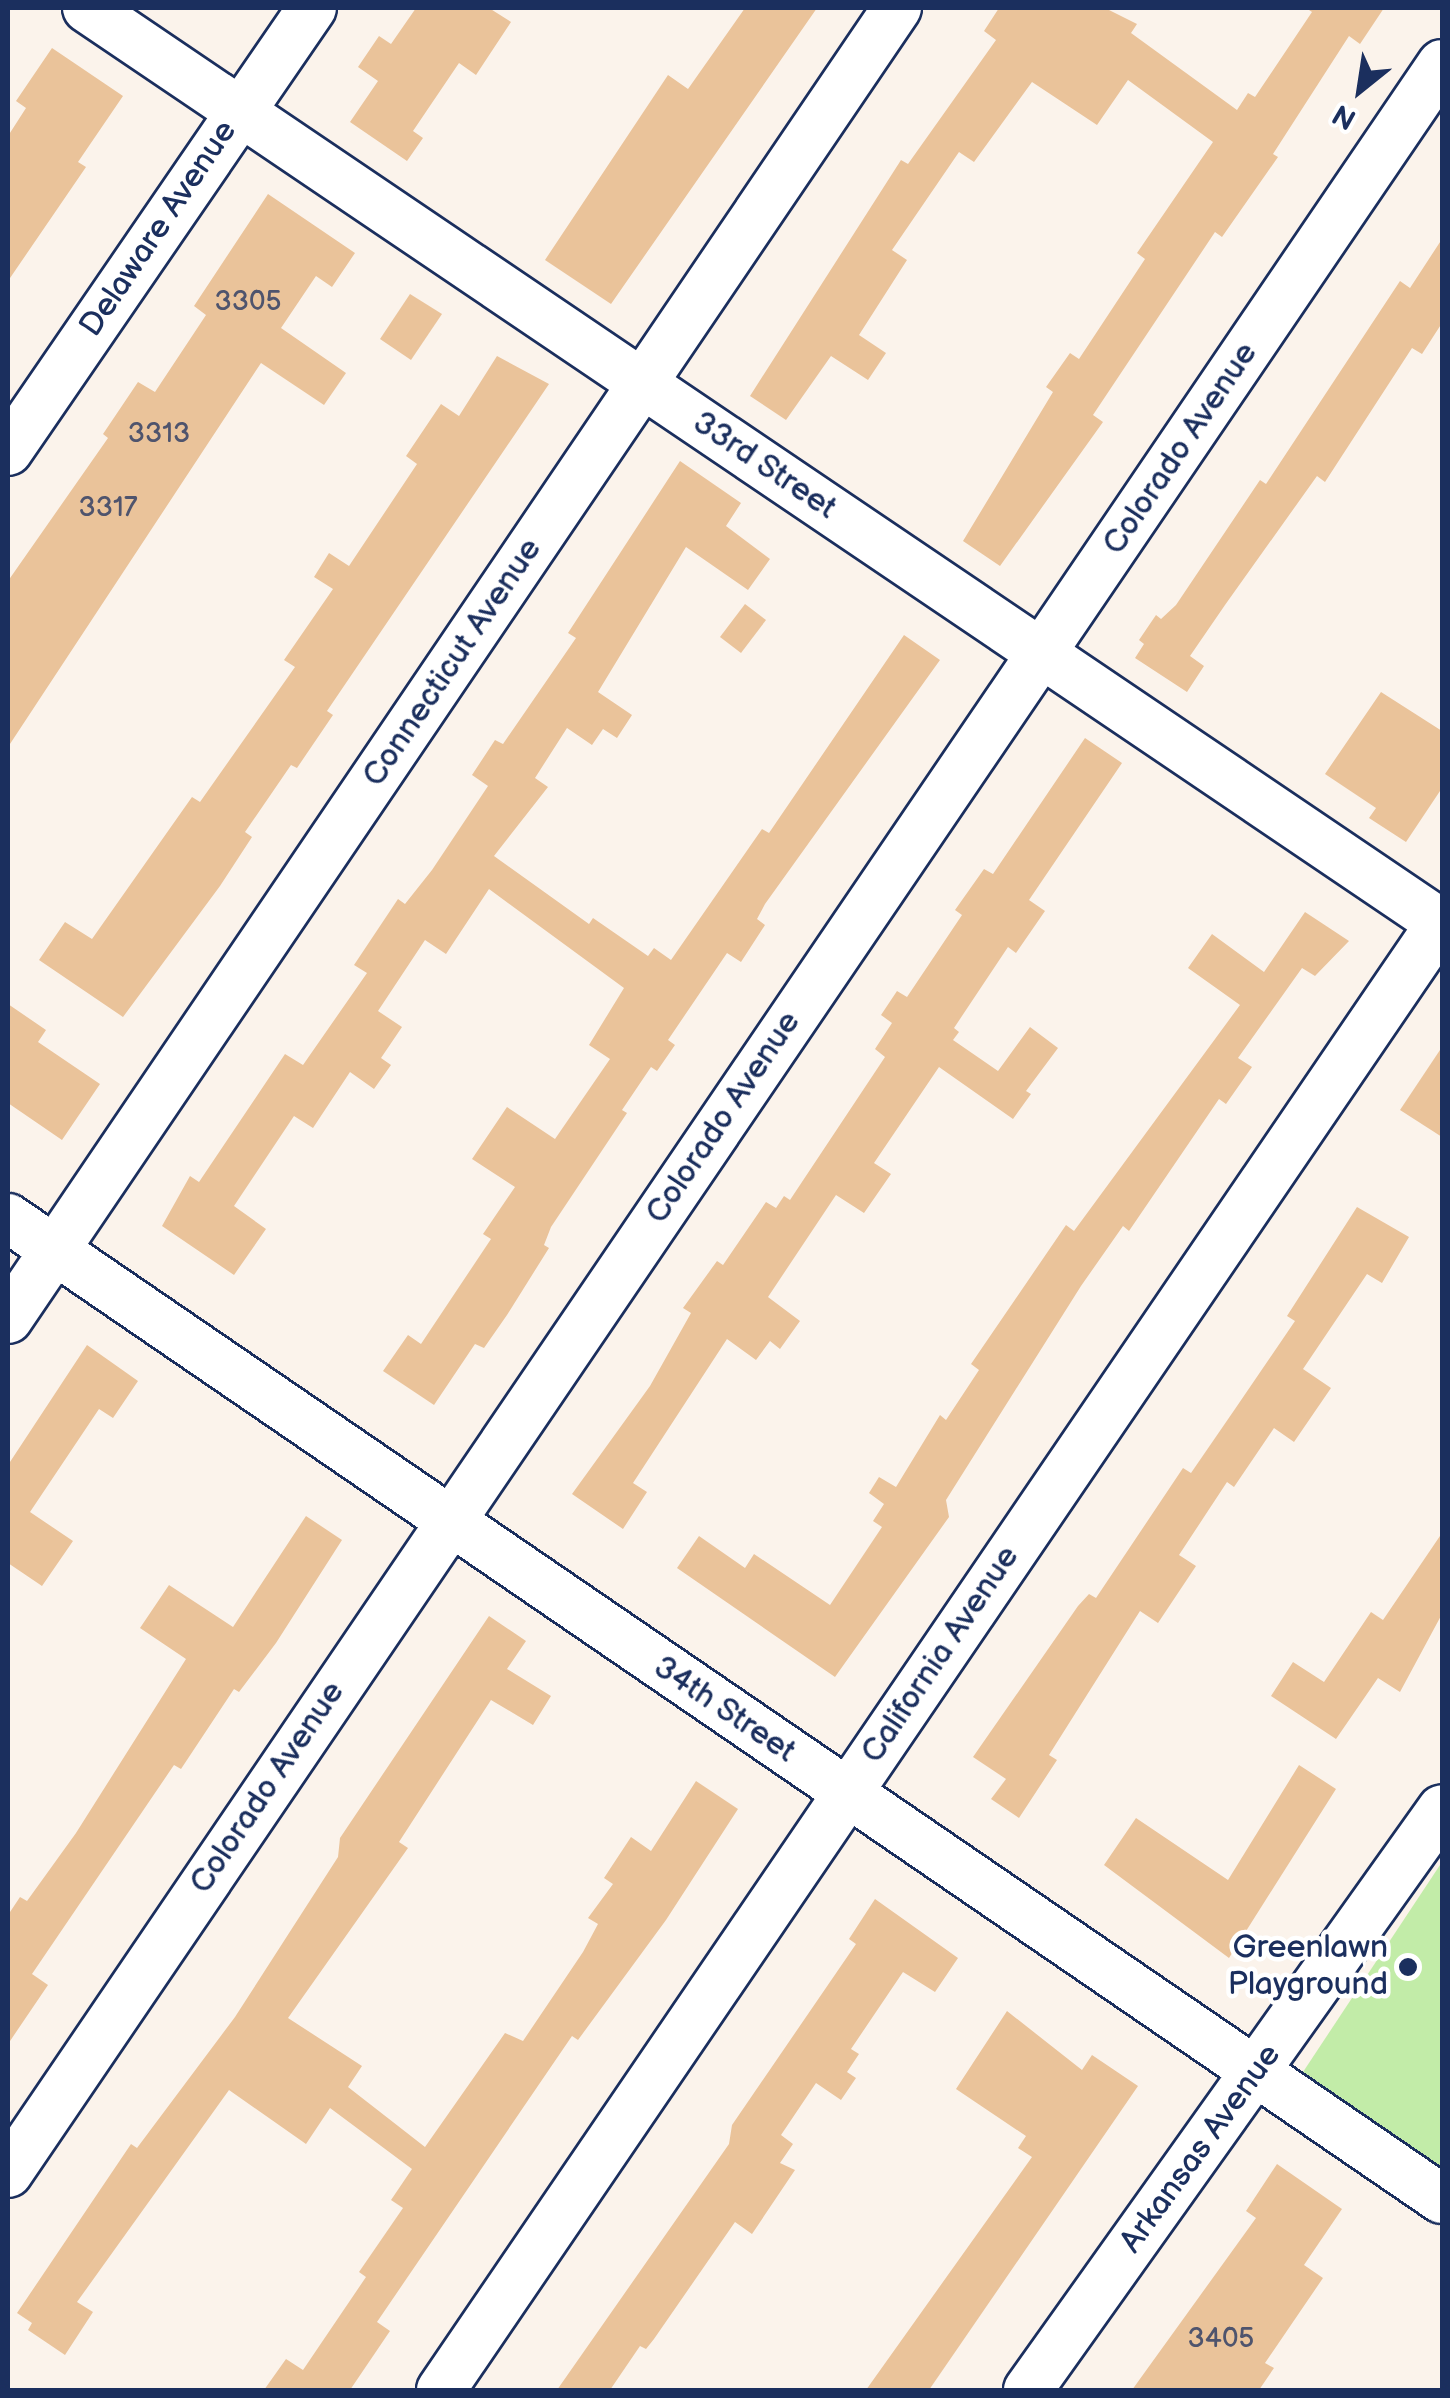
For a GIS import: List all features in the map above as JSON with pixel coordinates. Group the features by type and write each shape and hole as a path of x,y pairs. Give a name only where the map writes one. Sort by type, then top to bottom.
{"street":[{"name":"33rd Street","path":"86,8 1442,923"},
{"name":"Delaware Avenue","path":"8,451 312,8"},
{"name":"Connecticut Avenue","path":"8,1319 898,8"},
{"name":"Colorado Avenue","path":"8,2173 447,1522 1442,64"},
{"name":"California Avenue","path":"441,2390 1442,923"},
{"name":"34th Street","path":"8,1218 846,1794 1258,2070 1442,2200"},
{"name":"Arkansas Avenue","path":"1028,2390 1442,1809"}],"green space":[{"name":"Greenlawn Playground","path":"1442,1862 1442,2168 1303,2072"}],"building":[{"path":"416,8 489,8 511,22 476,75 459,63 413,131 423,138 407,161 350,122 378,81 358,67 379,36 391,44"},
{"path":"745,8 817,8 611,304 545,260 668,75 688,89"},
{"path":"999,8 1105,8 1137,24 1131,33 1237,110 1248,93 1255,97 1312,12 1306,8 1384,8 1360,44 1349,36 1273,154 1278,157 1222,237 1215,232 1093,415 1103,422 1000,566 963,541 1053,392 1046,387 1070,353 1079,359 1145,259 1137,253 1213,142 1128,80 1097,125 1032,82 974,162 959,152 892,250 907,260 859,335 886,353 868,380 831,356 786,420 750,396 901,160 908,164 996,40 984,31"},
{"path":"52,48 123,96 78,162 86,167 8,281 8,136 26,108 16,101"},
{"path":"268,194 355,253 332,287 316,276 281,328 346,373 324,405 261,363 8,747 8,581 108,438 103,434 138,382 155,392 206,315 194,306"},
{"path":"1442,239 1442,323 1422,354 1412,348 1325,482 1317,476 1225,605 1190,656 1204,666 1187,692 1135,658 1144,644 1139,640 1156,615 1161,619 1176,605 1260,480 1266,484 1400,281 1410,288"},
{"path":"410,294 442,314 411,360 380,339"},
{"path":"497,356 549,384 327,711 333,715 297,768 291,765 245,832 252,837 220,886 123,1017 39,960 65,922 92,939 192,797 200,802 295,667 284,660 333,589 314,577 329,553 349,566 417,464 406,456 441,404 459,416"},
{"path":"680,461 741,503 726,526 770,559 748,590 686,547 598,692 632,715 617,738 603,729 592,745 567,728 535,778 548,787 494,856 589,924 593,918 648,956 654,948 671,960 762,829 769,833 904,635 940,660 765,904 757,919 765,925 741,962 727,953 668,1040 675,1045 657,1071 651,1067 622,1110 627,1113 551,1227 544,1245 549,1248 507,1315 484,1348 475,1344 434,1405 383,1371 408,1335 421,1344 491,1239 483,1234 515,1187 472,1159 507,1107 555,1139 610,1059 589,1045 624,988 489,889 446,954 425,940 378,1011 402,1027 381,1058 391,1065 374,1089 350,1072 313,1128 294,1116 234,1206 266,1229 234,1275 162,1226 190,1176 199,1182 285,1054 303,1065 367,973 354,965 398,899 405,904 432,870 488,786 472,775 495,740 503,744 576,638 568,633"},
{"path":"745,604 766,620 741,653 720,637"},
{"path":"1381,692 1442,731 1442,788 1406,842 1369,818 1376,808 1325,774"},
{"path":"1085,738 1122,763 1029,900 1045,911 1016,953 1008,947 954,1028 959,1032 953,1040 998,1071 1030,1027 1058,1048 1026,1091 1031,1094 1013,1119 939,1067 874,1163 891,1174 864,1213 836,1195 768,1297 800,1321 780,1349 770,1341 756,1360 727,1339 633,1483 647,1492 623,1529 572,1494 650,1386 691,1313 683,1308 717,1261 723,1265 766,1202 776,1208 784,1196 790,1200 885,1057 875,1049 892,1023 881,1015 897,991 907,997 962,915 955,910 984,869 993,874"},
{"path":"1305,912 1349,941 1315,976 1302,968 1238,1058 1252,1067 1226,1104 1219,1099 1129,1231 1123,1226 1081,1286 946,1500 949,1517 835,1677 677,1568 699,1536 745,1568 754,1554 830,1605 882,1527 873,1521 884,1504 869,1493 879,1477 896,1487 940,1415 946,1420 979,1370 971,1364 1066,1225 1074,1231 1240,1005 1188,968 1212,934 1264,972"},
{"path":"8,1004 46,1030 38,1042 100,1084 62,1140 8,1103"},
{"path":"1442,1047 1442,1137 1400,1110"},
{"path":"1357,1207 1409,1237 1382,1283 1367,1274 1303,1369 1331,1388 1294,1442 1274,1428 1234,1487 1227,1482 1179,1555 1196,1566 1158,1623 1140,1611 1049,1755 1057,1760 1019,1818 991,1799 1006,1779 973,1757 1078,1606 1089,1594 1096,1598 1183,1468 1191,1473 1295,1321 1287,1316"},
{"path":"87,1345 138,1381 113,1418 99,1409 30,1512 73,1541 42,1586 8,1563 8,1465"},
{"path":"306,1516 342,1540 276,1643 239,1692 234,1689 181,1769 174,1765 32,1974 48,1985 8,2044 8,1915 20,1897 27,1901 76,1833 186,1659 140,1628 169,1585 233,1627"},
{"path":"1442,1533 1442,1614 1400,1692 1378,1678 1336,1739 1271,1696 1293,1662 1324,1682 1371,1612 1383,1620"},
{"path":"489,1616 526,1641 507,1669 551,1696 533,1725 491,1700 399,1842 408,1848 288,2018 362,2066 348,2087 425,2147 505,2033 523,2041 583,1952 598,1924 588,1918 613,1884 604,1878 631,1837 651,1851 696,1781 738,1809 666,1920 578,2040 572,2036 377,2322 390,2331 350,2390 264,2390 286,2359 303,2370 366,2277 359,2272 403,2208 391,2200 412,2169 330,2108 306,2144 229,2090 77,2302 93,2312 65,2355 28,2330 32,2323 17,2313 131,2144 137,2148 235,2017 338,1857 340,1838"},
{"path":"1299,1765 1336,1789 1229,1958 1104,1865 1136,1818 1228,1880"},
{"path":"875,1899 958,1958 935,1992 903,1972 851,2049 859,2054 847,2072 856,2078 841,2100 816,2083 781,2135 793,2144 780,2163 795,2170 752,2234 735,2222 654,2339 646,2349 640,2346 610,2390 557,2390 729,2144 732,2125 856,1944 849,1939"},
{"path":"1007,2011 1082,2070 1092,2055 1138,2086 929,2390 866,2390 1032,2157 1018,2148 1026,2136 956,2089"},
{"path":"1277,2164 1342,2209 1304,2265 1323,2278 1265,2363 1274,2368 1259,2390 1132,2390 1256,2218 1246,2211"}],"place":[{"name":"Greenlawn Playground","path":"1408,1967"}]}
